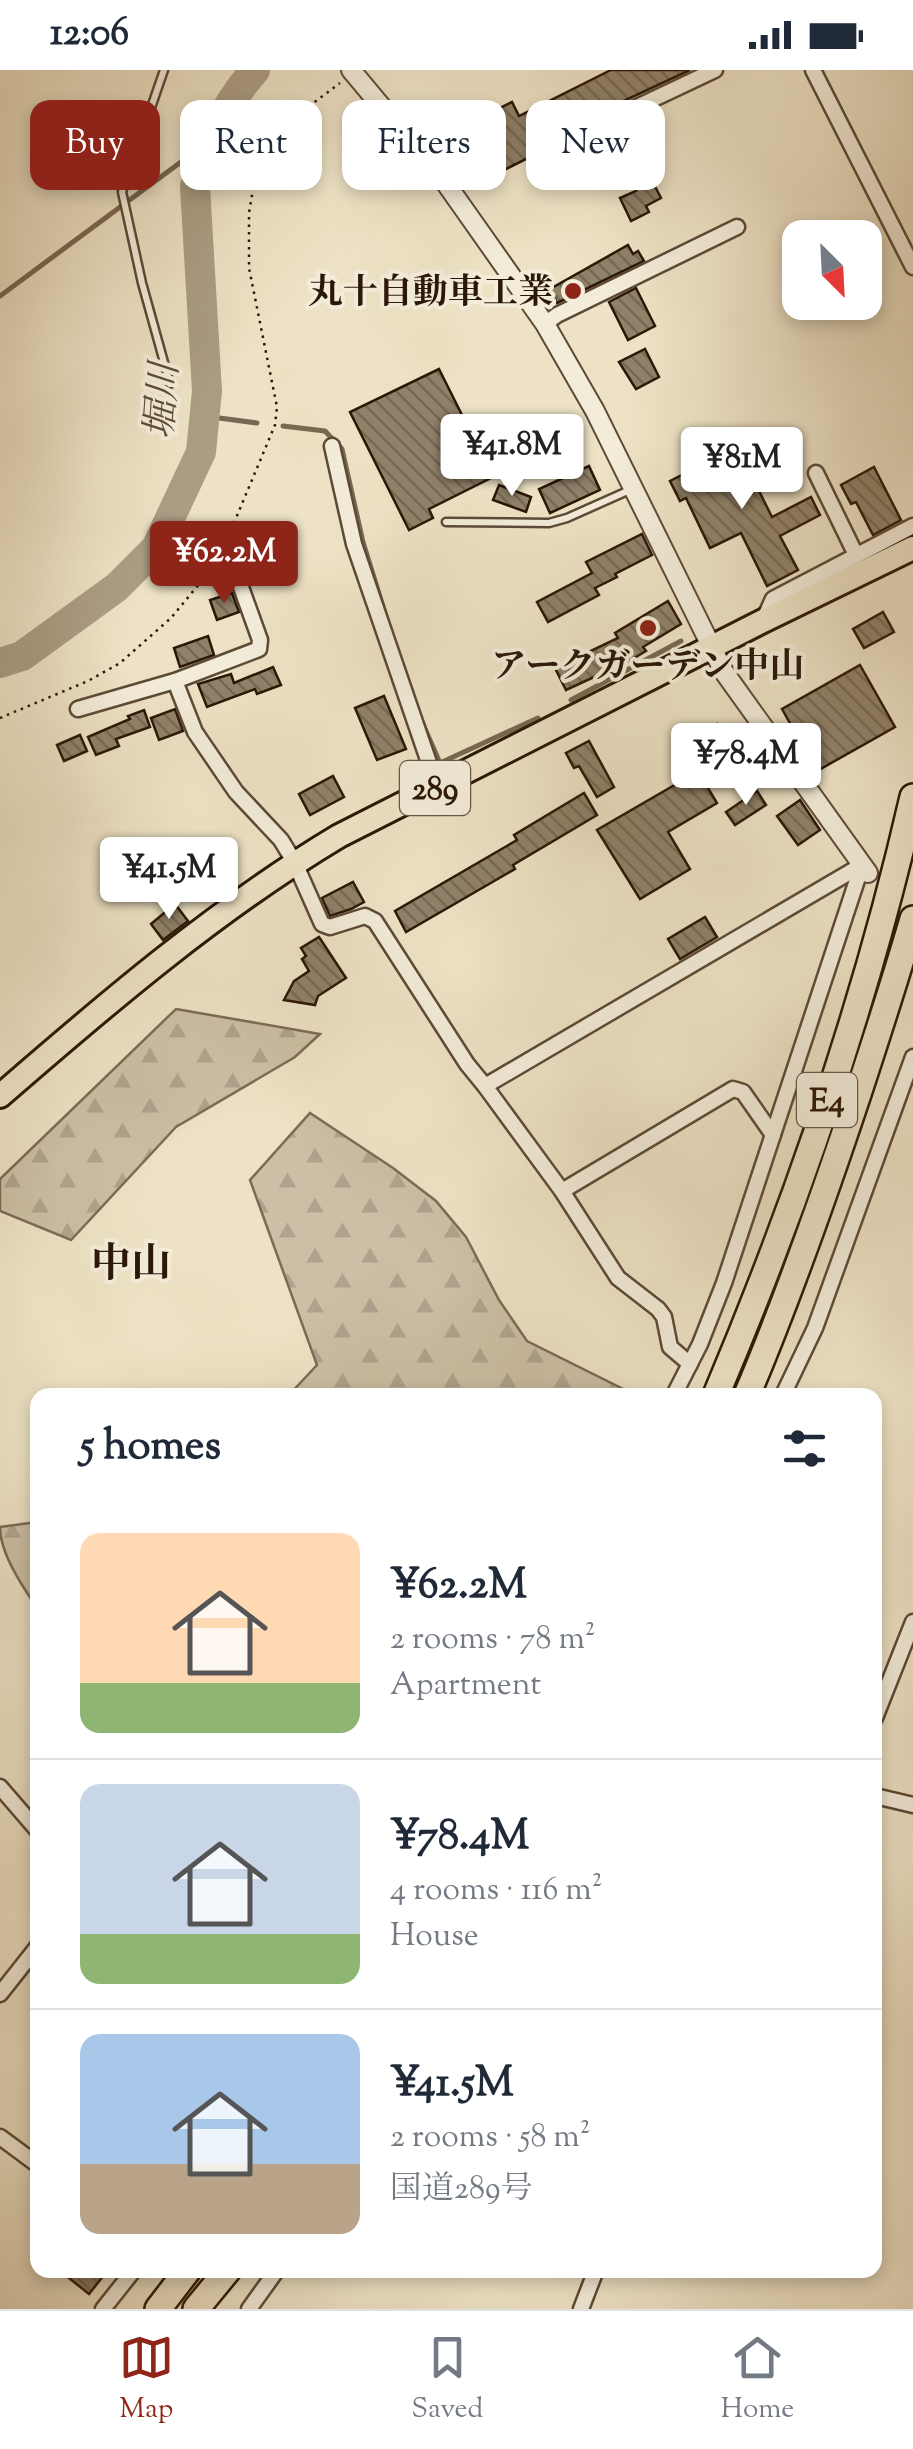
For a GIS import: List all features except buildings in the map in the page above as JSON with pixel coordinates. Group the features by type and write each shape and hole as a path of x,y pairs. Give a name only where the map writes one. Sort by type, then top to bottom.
{"highway":[{"name":"289","path":"0,1096 148,972 294,863 339,836 913,548"},
{"name":"E4","path":"719,1388 754,1305 835,1078 867,977 913,796"},
{"name":"E4","path":"750,1388 827,1187 896,982 913,919"},
{"path":"158,2309 182,2278"},
{"path":"196,2309 221,2278"}],"street":[{"path":"652,100 715,70"},
{"path":"813,70 913,268"},
{"path":"354,71 447,186 545,324 595,412 724,672 865,869"},
{"path":"545,324 737,227"},
{"path":"332,446 354,544 438,786"},
{"path":"816,472 856,555"},
{"path":"763,621 773,599 913,526"},
{"path":"78,709 175,681 259,649 260,640 237,576"},
{"path":"175,681 195,732 236,792 281,840 322,924 330,927 366,916 375,921 466,1064 562,1192 618,1278 658,1309 664,1317 670,1347 690,1364"},
{"path":"486,1086 865,869"},
{"path":"678,1388 724,1283 865,869"},
{"path":"786,1388 816,1328 913,1057"},
{"path":"562,1192 733,1089 743,1092 773,1135"},
{"path":"882,1700 913,1622"},
{"path":"0,1788 30,1821"},
{"path":"882,1798 913,1805"},
{"path":"0,1994 30,1956"},
{"path":"0,2136 30,2159"},
{"path":"104,2309 128,2278"},
{"path":"249,2309 271,2278"},
{"path":"580,2309 593,2278"}],"lane":[{"path":"164,70 122,192 170,384"},
{"path":"446,522 549,522 568,518 633,488"}],"path":[{"path":"0,718 88,681 120,663 171,618 218,560 275,425 277,407 249,268 250,214 262,149 281,127 354,71"}],"green space":[{"path":"176,1009 320,1034 295,1057 176,1127 71,1240 0,1211 0,1179"},
{"path":"310,1113 436,1201 466,1237 499,1300 527,1341 621,1388 296,1388 317,1365 250,1180"},
{"path":"30,1523 30,1597 8,1559 0,1527"}],"waterway":[{"name":"堀川","path":"0,663 22,656 117,587 156,548 201,452 207,391 195,187 218,125 255,70"},
{"path":"0,296 180,163"},
{"path":"204,416 257,423"},
{"path":"283,426 325,431 342,449 363,542 389,626"},
{"path":"571,700 681,641"},
{"path":"422,722 440,763 538,718"}],"place":[{"name":"丸十自動車工業","path":"573,291"},
{"name":"アークガーデン中山","path":"648,628"}],"district":[{"name":"中山","path":"131,1262"}]}
